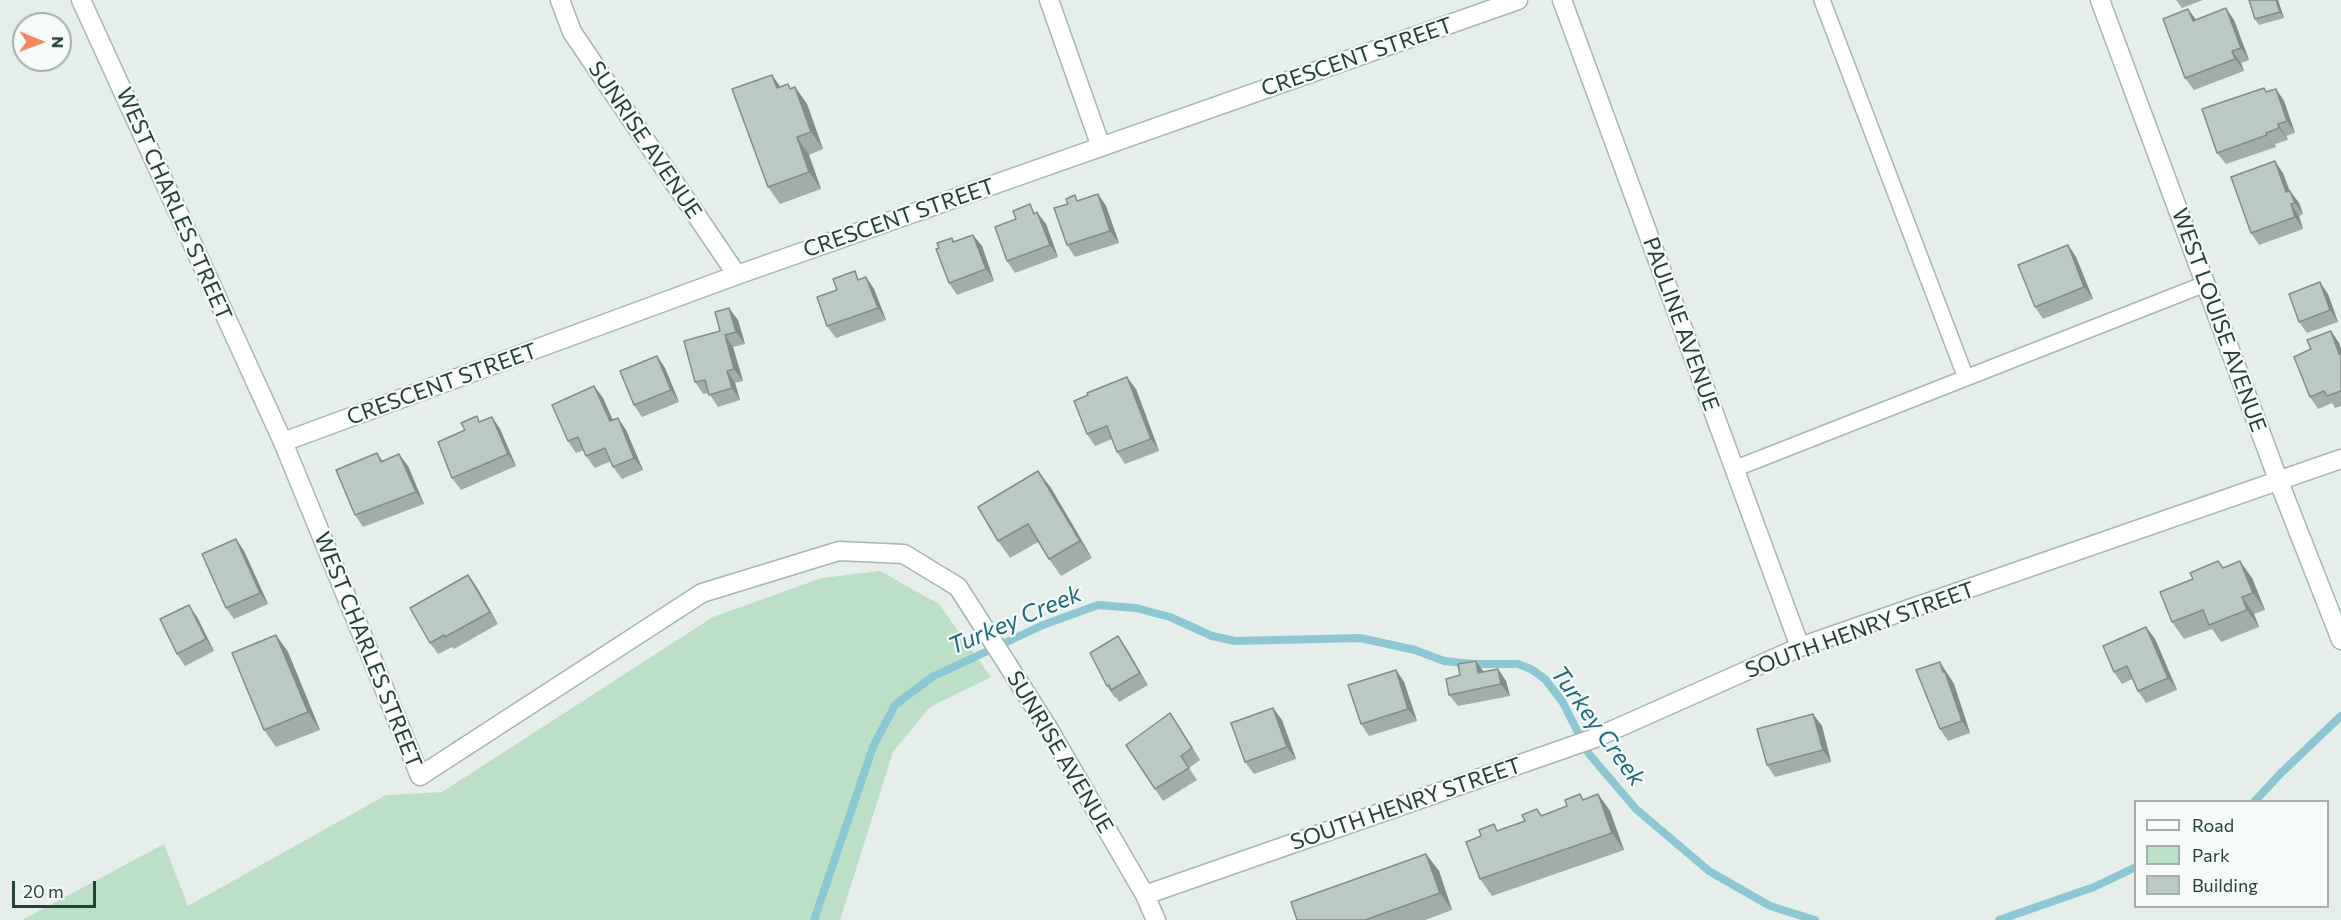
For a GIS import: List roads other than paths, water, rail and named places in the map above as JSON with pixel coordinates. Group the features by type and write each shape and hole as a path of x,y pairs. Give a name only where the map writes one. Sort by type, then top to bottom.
{"street":[{"name":"WEST CHARLES STREET","path":"81,0 283,442 420,777 702,593 839,551 904,554 958,587"},
{"name":"SUNRISE AVENUE","path":"560,0 572,32 737,275"},
{"path":"1049,0 1101,147"},
{"name":"CRESCENT STREET","path":"283,442 737,275 1518,0"},
{"name":"PAULINE AVENUE","path":"1562,0 1800,647"},
{"name":"WEST LOUISE AVENUE","path":"2100,0 2279,482 2341,640"},
{"name":"SOUTH HENRY STREET","path":"1145,895 1595,738 1800,647 2341,459"},
{"name":"SUNRISE AVENUE","path":"958,587 1048,728 1145,895 1156,920"}],"lane":[{"path":"1822,0 1966,378"},
{"path":"1734,469 2205,284"}],"waterway":[{"name":"Turkey Creek","path":"814,920 873,747 895,705 932,677 1043,625 1098,605 1136,608 1170,617 1212,636 1235,641 1360,638 1415,650 1444,661 1473,664 1518,664 1531,669 1545,679 1562,701 1589,754 1636,809 1709,871 1770,906 1815,920"},
{"name":"Turkey Creek","path":"2256,800 2341,716"},
{"name":"Turkey Creek","path":"1999,920 2094,887 2134,868"}]}
